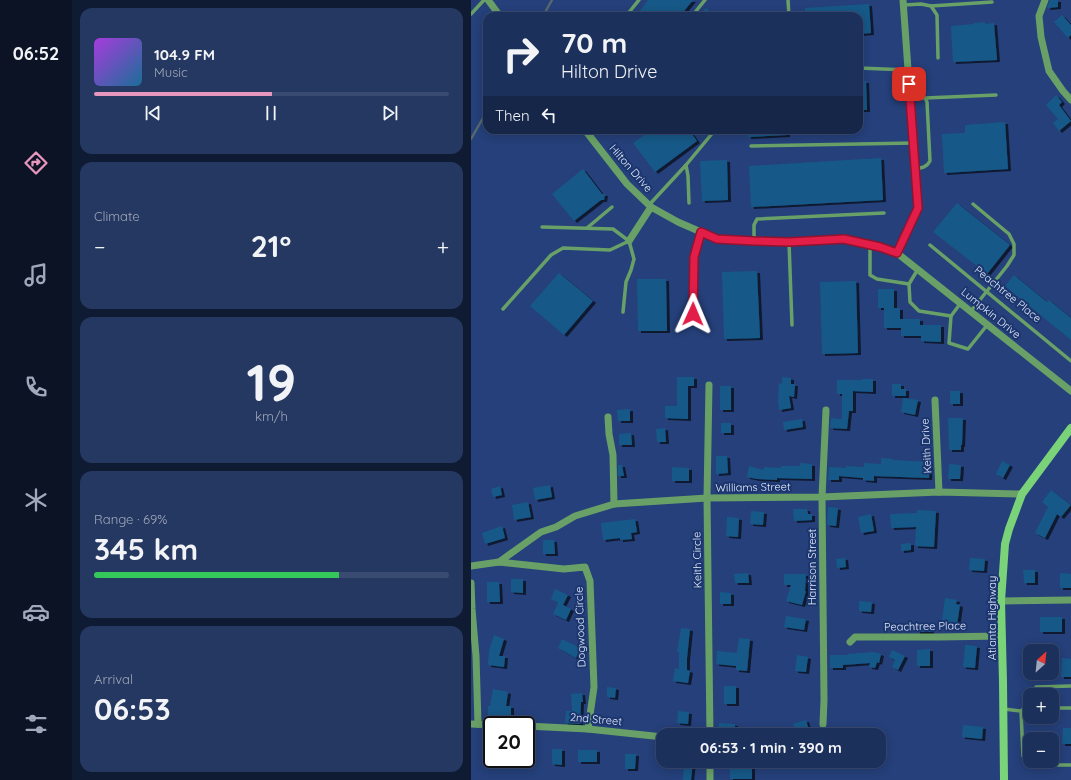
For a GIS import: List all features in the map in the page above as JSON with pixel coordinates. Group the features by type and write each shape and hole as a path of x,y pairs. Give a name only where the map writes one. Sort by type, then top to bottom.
{"main road":[{"name":"Atlanta Highway","path":"1004,780 1001,601 1005,544 1022,494 1071,428"}],"street":[{"path":"488,0 497,12"},
{"path":"1045,0 1039,16 1041,37 1049,71 1071,100"},
{"path":"897,253 918,208 903,2"},
{"name":"Hilton Drive","path":"588,134 627,184 650,206 678,222 717,239 789,242 844,239 870,244 897,253"},
{"path":"629,241 650,206"},
{"name":"Lumpkin Drive","path":"897,253 1071,391"},
{"name":"Keith Circle","path":"709,385 707,498 710,728"},
{"name":"Keith Drive","path":"935,400 939,492"},
{"name":"Harrison Street","path":"823,724 822,497 825,410"},
{"path":"608,417 609,434 613,455 614,504"},
{"name":"Williams Street","path":"499,562 541,532 555,527 575,516 614,504 707,498 822,497 939,492 1022,494"},
{"name":"Dogwood Circle","path":"471,566 499,562 564,569 585,567 590,581 594,687 588,729"},
{"path":"471,582 471,610 476,656 474,724"},
{"path":"1001,601 1071,600"},
{"name":"Peachtree Place","path":"850,642 855,637 938,638 1002,636"},
{"name":"2nd Street","path":"535,726 588,729 656,736"},
{"path":"710,768 710,780"}],"lane":[{"path":"471,14 484,0"},
{"path":"629,12 639,0"},
{"path":"695,12 705,0"},
{"path":"788,0 789,12"},
{"path":"903,2 931,6 992,2"},
{"path":"931,6 937,15 938,58"},
{"path":"863,68 908,70"},
{"path":"910,98 996,95"},
{"path":"915,169 925,167 930,161 927,102 925,98"},
{"path":"650,206 686,166 712,134"},
{"path":"751,146 913,143"},
{"path":"686,166 689,203"},
{"path":"971,311 1007,266 1014,255 1015,244 1009,234 973,204"},
{"path":"587,228 612,207"},
{"path":"754,241 754,225 757,219 883,213"},
{"path":"542,228 613,229 629,241 634,259 626,282 623,312"},
{"path":"693,314 694,257 701,232"},
{"path":"503,309 551,255 563,248 610,250 629,241"},
{"path":"789,242 792,325"},
{"path":"870,244 870,275 877,279 909,284"},
{"name":"Peachtree Place","path":"930,245 1071,361"},
{"path":"918,269 909,284 910,302 919,311 951,316"},
{"path":"961,303 951,316 949,343 968,349 988,324"},
{"path":"1036,688 1071,686"},
{"path":"1003,708 1021,711 1023,756 1033,765 1071,765"},
{"path":"1059,708 1071,708"}],"building":[{"path":"648,0 693,0 683,12 639,12"},
{"path":"1050,0 1058,0 1058,7 1047,8"},
{"path":"869,4 871,33 863,34 863,12 805,12 805,8"},
{"path":"706,8 711,12 702,12"},
{"path":"1062,15 1071,25 1071,35 1068,38 1054,22"},
{"path":"985,22 985,24 994,23 997,60 953,62 951,26"},
{"path":"863,81 866,81 867,110 863,110"},
{"path":"1056,95 1062,102 1059,105 1071,121 1059,131 1053,123 1058,119 1046,105"},
{"path":"1005,122 1008,169 944,173 942,134 965,133 965,125"},
{"path":"645,134 692,134 697,141 655,172 633,143"},
{"path":"748,134 787,134 787,135 748,137"},
{"path":"881,158 883,200 751,207 749,166"},
{"path":"727,160 728,200 702,201 700,161"},
{"path":"583,169 602,194 605,194 604,200 601,200 574,221 552,194"},
{"path":"957,203 1010,245 987,274 933,232"},
{"path":"757,271 760,338 724,339 722,272"},
{"path":"559,273 593,301 564,335 530,306"},
{"path":"1014,275 1047,302 1049,300 1071,318 1071,340 1005,286"},
{"path":"637,279 666,279 667,331 638,331"},
{"path":"856,281 858,353 822,354 820,282"},
{"path":"878,289 894,289 894,308 900,308 900,319 920,319 920,325 941,325 941,342 921,341 921,336 901,336 901,328 884,328 884,308 878,308"},
{"path":"677,377 694,377 694,386 688,386 688,419 665,418 665,406 677,406"},
{"path":"782,377 791,378 791,384 795,384 794,397 789,396 791,408 779,410 779,383 782,384"},
{"path":"873,379 873,392 853,391 853,411 849,411 847,429 830,428 831,418 842,419 842,394 837,394 837,380"},
{"path":"892,384 901,384 901,389 906,389 906,396 892,396"},
{"path":"720,386 731,386 731,410 720,410"},
{"path":"950,391 960,391 960,404 950,404"},
{"path":"903,398 918,400 915,415 901,412"},
{"path":"630,409 630,421 618,421 617,410"},
{"path":"948,418 963,418 961,450 949,450"},
{"path":"802,419 803,427 784,430 783,422"},
{"path":"721,423 731,423 731,433 721,433"},
{"path":"665,428 666,442 657,442 656,429"},
{"path":"631,433 632,445 619,445 619,434"},
{"path":"716,456 727,456 728,473 716,474"},
{"path":"881,458 930,462 929,478 874,476 874,481 863,480 863,478 839,476 839,480 828,480 829,467 864,467 864,463 881,464"},
{"path":"1002,461 1010,465 1003,478 996,474"},
{"path":"800,463 812,464 812,479 777,478 777,480 747,477 749,466 764,470 764,467 781,468 781,466 800,466"},
{"path":"949,464 961,465 960,479 948,479"},
{"path":"618,465 622,465 624,476 618,476"},
{"path":"672,467 689,468 689,481 672,481"},
{"path":"550,485 552,497 535,500 533,488"},
{"path":"500,486 502,495 493,497 491,489"},
{"path":"1051,490 1071,505 1061,517 1057,514 1045,538 1035,533 1048,507 1042,502"},
{"path":"528,502 531,517 514,520 512,505"},
{"path":"828,507 838,508 836,526 827,525"},
{"path":"793,509 807,509 808,514 812,514 812,520 794,521"},
{"path":"917,510 936,511 934,547 915,546 916,527 891,528 890,514 917,513"},
{"path":"751,511 764,512 763,525 750,524"},
{"path":"871,514 874,531 861,533 858,517"},
{"path":"727,517 739,518 738,537 726,536"},
{"path":"635,519 637,532 631,533 632,539 620,540 620,538 603,540 601,523"},
{"path":"502,526 505,538 485,544 482,533"},
{"path":"543,540 554,540 555,554 543,554"},
{"path":"911,543 911,550 901,551 901,544"},
{"path":"845,558 846,567 837,568 836,559"},
{"path":"970,558 985,559 984,571 969,570"},
{"path":"1023,570 1035,570 1035,583 1024,583"},
{"path":"748,573 749,583 735,583 734,574"},
{"path":"1060,573 1071,574 1071,588 1060,588"},
{"path":"784,574 806,574 806,591 802,605 786,601 791,585 784,585"},
{"path":"511,579 523,579 523,593 511,592"},
{"path":"487,582 499,582 500,602 487,602"},
{"path":"555,589 568,595 563,605 571,609 566,620 553,614 558,603 551,599"},
{"path":"720,592 731,593 731,604 720,604"},
{"path":"945,598 957,600 956,604 960,605 957,625 947,624 947,621 942,620"},
{"path":"859,601 872,602 871,612 859,611"},
{"path":"786,616 806,619 804,630 784,627"},
{"path":"1040,617 1062,617 1062,632 1040,632"},
{"path":"918,623 931,623 931,632 917,632"},
{"path":"681,628 690,629 687,658 687,670 690,671 688,683 673,681 675,668 679,669 679,652 677,652"},
{"path":"494,635 504,639 499,656 505,656 504,667 488,665 489,650"},
{"path":"739,638 750,639 747,671 736,670 736,666 716,664 717,651 737,653"},
{"path":"562,639 580,648 576,658 558,648"},
{"path":"965,645 977,646 975,668 963,667"},
{"path":"930,649 930,666 917,666 917,650"},
{"path":"892,650 905,656 898,670 892,667 895,660 889,657"},
{"path":"874,652 881,654 879,663 877,662 875,668 869,667 870,663 843,665 843,668 830,668 830,655 848,655"},
{"path":"797,655 808,657 806,672 795,671"},
{"path":"1062,658 1071,659 1071,677 1061,677"},
{"path":"724,686 736,686 736,704 724,704"},
{"path":"607,687 616,688 615,698 607,697"},
{"path":"493,689 508,692 506,706 511,706 511,716 488,716 488,706 490,706"},
{"path":"582,693 583,702 581,702 580,724 565,723 566,711 572,711 571,694"},
{"path":"678,711 689,712 688,724 677,723"},
{"path":"806,720 808,727 794,728 793,724"},
{"path":"719,723 735,724 735,728 719,728"},
{"path":"963,725 983,727 982,739 962,737"},
{"path":"1063,728 1071,728 1071,744 1062,744"},
{"path":"552,749 562,749 562,765 552,764"},
{"path":"578,750 597,750 597,762 578,762"},
{"path":"625,754 636,754 635,769 625,769"},
{"path":"684,768 692,768 691,780 683,780"},
{"path":"730,768 752,768 752,779 730,779"}],"waterway":[{"path":"545,12 552,0"},
{"path":"471,139 483,118"}],"route":[{"path":"693,314 694,257 701,232 717,239 754,241 789,242 844,239 880,247 897,253 918,208 909,84"}]}
